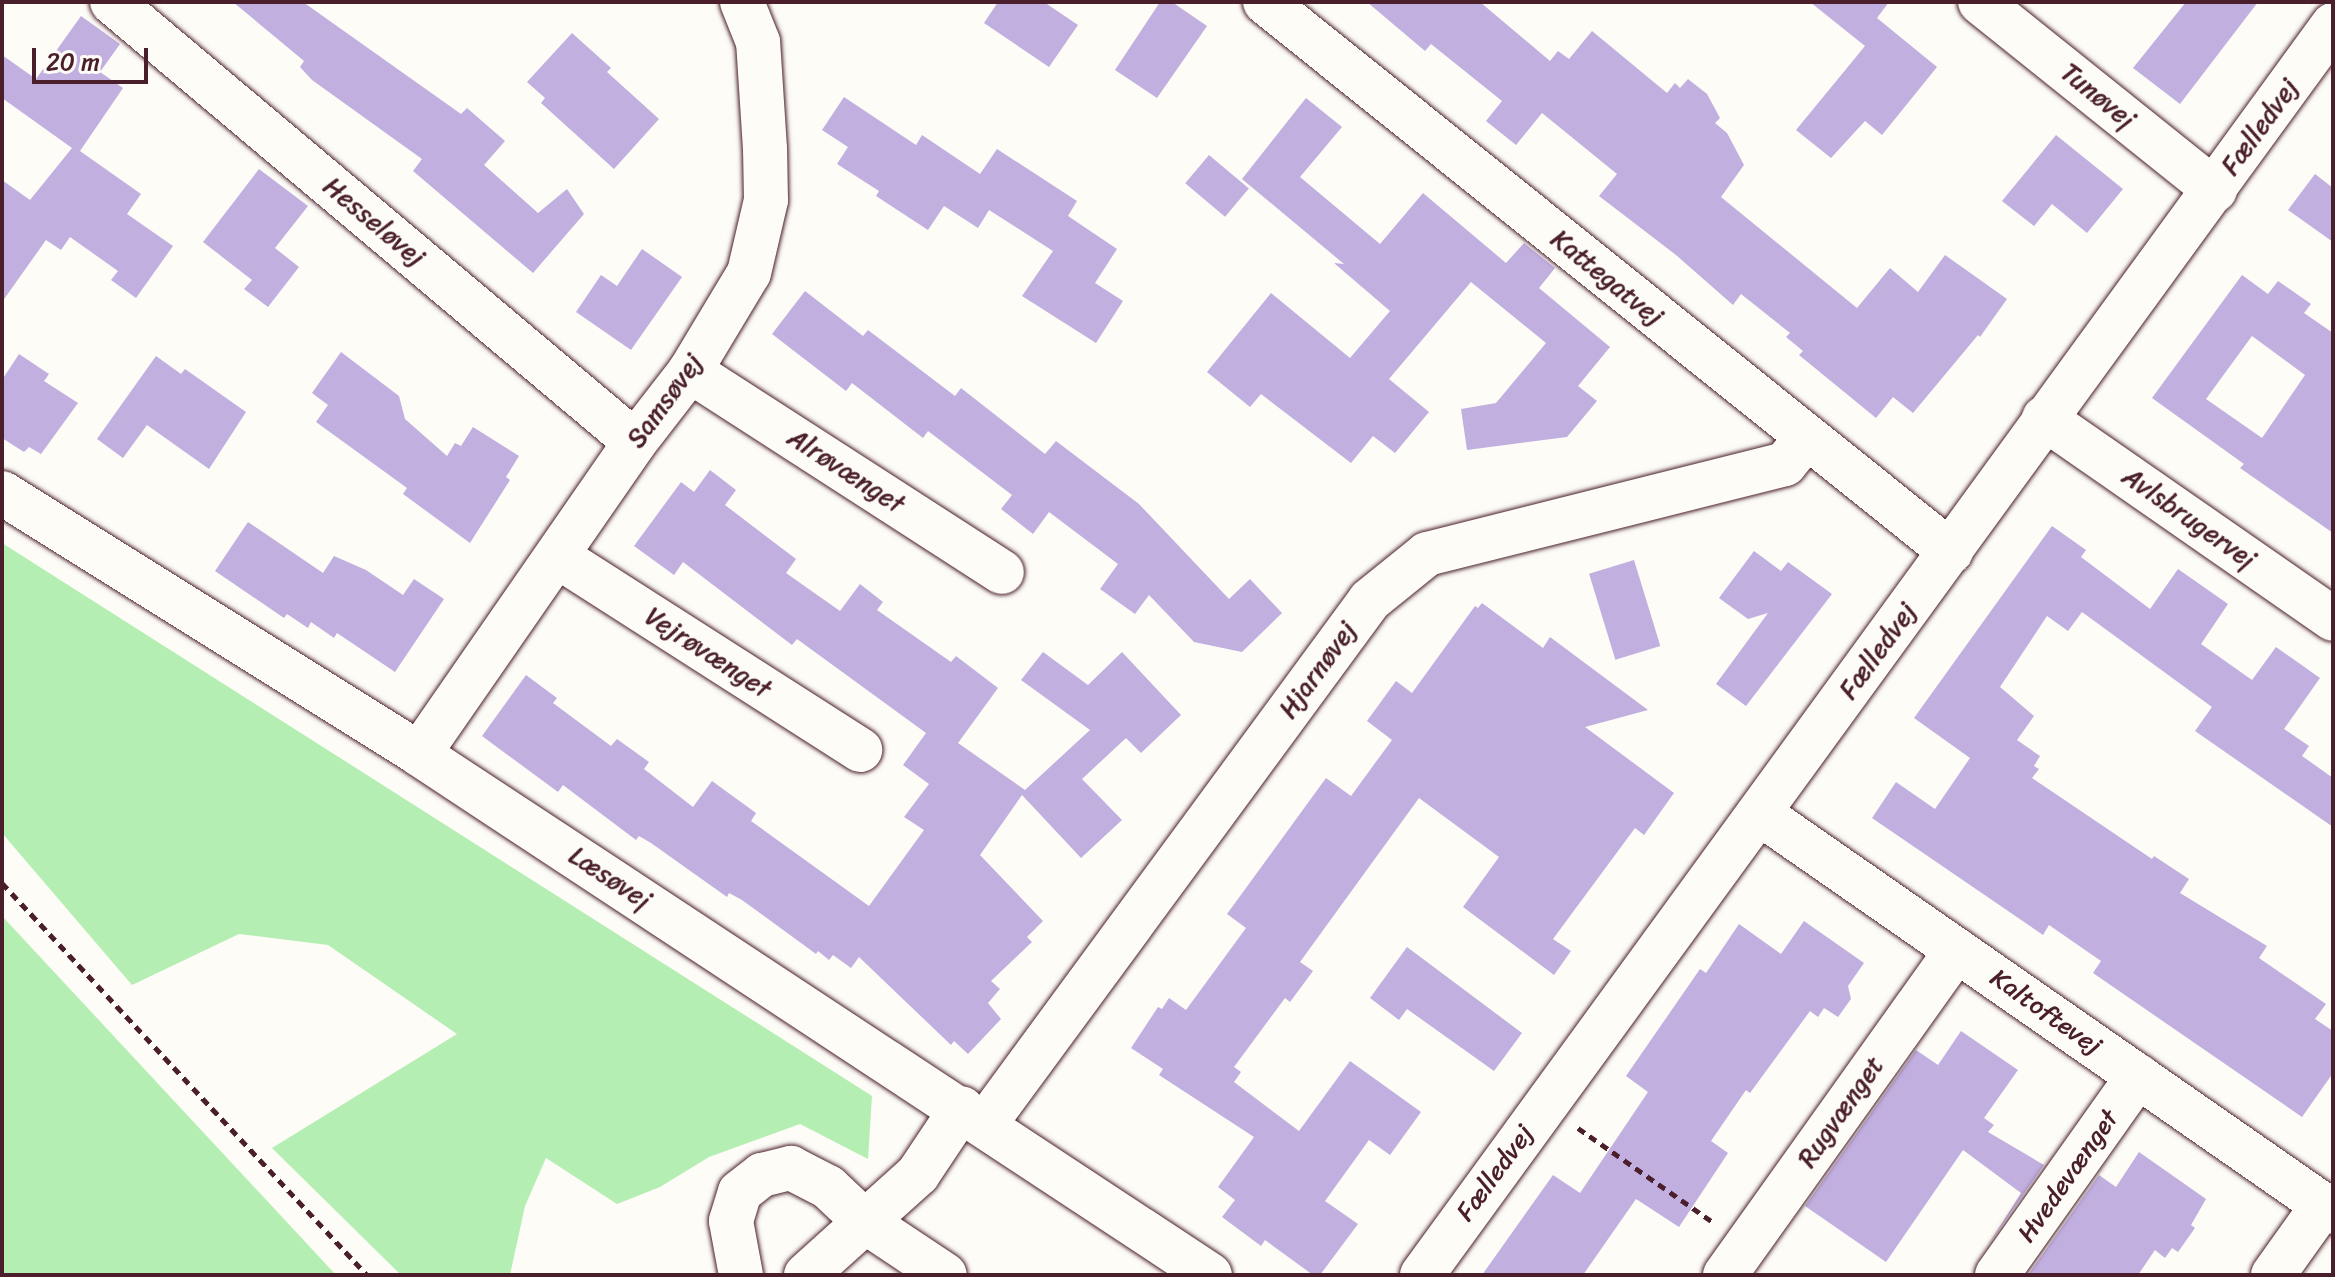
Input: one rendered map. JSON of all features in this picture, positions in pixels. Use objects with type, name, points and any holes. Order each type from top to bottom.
[{"type":"street","name":"Hesseløvej","points":[[112,2],[635,442]]},
{"type":"street","name":"Samsøvej","points":[[419,754],[635,442],[690,371],[749,273],[766,200],[758,42],[742,2]]},
{"type":"street","name":"Kattegatvej","points":[[1265,2],[1951,552]]},
{"type":"street","name":"Tunøvej","points":[[1980,2],[2215,190]]},
{"type":"street","name":"Fælledvej","points":[[1422,1275],[2333,25]]},
{"type":"street","name":"Alrøvænget","points":[[690,371],[1002,572]]},
{"type":"street","name":"Avlsbrugervej","points":[[2044,418],[2333,619]]},
{"type":"street","name":"Hjarnøvej","points":[[806,1275],[918,1174],[973,1116],[1370,600],[1427,554],[1785,464],[1806,438]]},
{"type":"street","name":"Læsøvej","points":[[2,493],[419,754],[973,1116],[1210,1275]]},
{"type":"street","name":"Vejrøvænget","points":[[557,556],[860,750]]},
{"type":"street","name":"Kaltoftevej","points":[[1759,813],[2328,1208]]},
{"type":"street","name":"Rugvænget","points":[[1735,1260],[1957,950]]},
{"type":"street","name":"Hvedevænget","points":[[1997,1275],[2138,1076]]},
{"type":"street","points":[[741,1275],[731,1221],[740,1192],[762,1175],[791,1168],[828,1187],[864,1221],[945,1275]]},
{"type":"street","points":[[2273,1275],[2328,1208]]},
{"type":"path","points":[[2,883],[367,1275]]},
{"type":"path","points":[[1545,1105],[1735,1260]]},
{"type":"green space","points":[[2,543],[872,1096],[868,1159],[800,1124],[709,1157],[660,1187],[617,1204],[546,1158],[525,1206],[510,1275],[401,1275],[272,1148],[457,1034],[328,945],[239,934],[132,985],[2,833]]},
{"type":"green space","points":[[2,916],[336,1275],[2,1275]]},
{"type":"building","points":[[233,2],[303,2],[461,114],[467,108],[505,141],[484,165],[538,213],[567,189],[584,214],[533,273],[413,171],[422,159],[312,80],[300,67],[304,61]]},
{"type":"building","points":[[998,2],[1044,2],[1078,25],[1049,67],[984,23]]},
{"type":"building","points":[[1160,2],[1172,2],[1207,26],[1157,98],[1115,70]]},
{"type":"building","points":[[1367,2],[1480,2],[1550,61],[1558,51],[1569,59],[1592,31],[1667,93],[1675,83],[1680,88],[1688,79],[1707,94],[1720,118],[1715,123],[1727,133],[1744,165],[1721,197],[1857,308],[1890,268],[1918,292],[1945,255],[2007,299],[1980,337],[1978,335],[1913,413],[1893,397],[1876,418],[1799,355],[1803,351],[1786,337],[1790,333],[1741,294],[1733,305],[1676,255],[1599,196],[1617,174],[1542,113],[1516,145],[1486,121],[1502,101],[1431,44],[1425,51]]},
{"type":"building","points":[[1810,2],[1889,2],[1877,18],[1937,67],[1882,135],[1865,121],[1831,158],[1796,130],[1865,46]]},
{"type":"building","points":[[2186,2],[2258,2],[2180,104],[2133,68]]},
{"type":"building","points":[[81,16],[120,44],[100,72],[123,88],[80,151],[141,194],[127,214],[173,246],[136,298],[111,280],[118,271],[70,237],[61,250],[46,240],[2,302],[2,180],[30,200],[72,148],[2,98],[2,55],[36,79]]},
{"type":"building","points":[[572,33],[611,68],[607,72],[659,119],[614,169],[541,103],[545,98],[527,82]]},
{"type":"building","points":[[844,97],[916,145],[922,135],[980,174],[997,149],[1077,201],[1068,216],[1117,249],[1095,283],[1123,301],[1096,343],[1022,296],[1053,251],[989,210],[978,228],[944,206],[928,230],[876,196],[879,191],[837,164],[848,147],[822,130]]},
{"type":"building","points":[[1306,98],[1342,127],[1300,177],[1380,244],[1423,193],[1506,263],[1524,243],[1555,268],[1539,288],[1610,347],[1578,386],[1597,401],[1567,437],[1467,450],[1461,409],[1496,403],[1546,343],[1471,282],[1389,379],[1429,412],[1395,453],[1373,436],[1351,463],[1261,394],[1250,407],[1207,372],[1271,293],[1350,358],[1390,311],[1334,263],[1344,264],[1242,179]]},
{"type":"building","points":[[2056,135],[2123,189],[2087,233],[2052,204],[2034,226],[2002,201]]},
{"type":"building","points":[[1209,155],[1249,188],[1225,217],[1185,183]]},
{"type":"building","points":[[259,169],[308,206],[275,248],[299,267],[268,307],[244,289],[252,280],[203,242]]},
{"type":"building","points":[[2315,174],[2333,188],[2333,242],[2288,210]]},
{"type":"building","points":[[642,249],[682,277],[631,350],[576,312],[601,275],[617,286]]},
{"type":"building","points":[[2242,275],[2268,294],[2278,281],[2311,304],[2304,313],[2333,333],[2333,533],[2240,468],[2244,464],[2152,398]],"holes":[[[2252,336],[2305,375],[2262,438],[2206,399]]]},
{"type":"building","points":[[805,291],[863,336],[868,330],[955,396],[961,388],[1045,454],[1056,441],[1139,504],[1229,599],[1250,579],[1282,613],[1242,652],[1194,642],[1149,595],[1135,614],[1100,589],[1118,564],[1049,512],[1033,534],[1001,509],[1012,495],[928,431],[923,438],[852,383],[846,391],[772,334]]},
{"type":"building","points":[[341,352],[399,396],[405,419],[447,456],[455,443],[461,446],[473,427],[519,456],[506,477],[510,480],[470,543],[403,494],[407,488],[316,422],[328,405],[312,393]]},
{"type":"building","points":[[19,354],[49,374],[44,381],[78,403],[41,454],[29,447],[24,452],[2,438],[2,380]]},
{"type":"building","points":[[156,356],[181,374],[185,369],[246,412],[209,469],[147,425],[123,458],[97,439]]},
{"type":"building","points":[[710,470],[736,490],[725,505],[796,559],[786,573],[840,611],[860,584],[883,602],[877,610],[951,662],[956,656],[998,688],[958,743],[1025,790],[1090,730],[1021,680],[1043,652],[1088,685],[1122,652],[1181,715],[1141,753],[1126,738],[1082,779],[1122,820],[1081,858],[1022,795],[980,855],[1043,921],[1027,937],[1032,942],[991,981],[1000,989],[988,1003],[1001,1019],[968,1054],[954,1041],[951,1045],[859,957],[851,968],[833,955],[829,960],[818,951],[816,954],[742,900],[729,893],[727,897],[639,836],[636,840],[563,785],[558,792],[482,736],[526,675],[557,698],[553,703],[611,746],[617,739],[649,762],[644,769],[693,807],[712,781],[756,813],[751,821],[869,906],[924,830],[904,817],[929,784],[903,765],[926,733],[797,639],[792,645],[683,562],[674,575],[634,546],[681,482],[694,492]]},
{"type":"building","points":[[248,522],[323,573],[334,556],[366,570],[403,595],[414,579],[444,599],[395,672],[337,633],[334,638],[311,622],[308,628],[287,614],[284,618],[215,571]]},
{"type":"building","points":[[2052,526],[2086,550],[2081,557],[2150,609],[2178,569],[2228,604],[2201,644],[2252,680],[2276,647],[2320,678],[2284,729],[2309,746],[2302,756],[2333,778],[2333,827],[2195,731],[2212,707],[2082,612],[2068,631],[2047,616],[2000,687],[2034,716],[2017,740],[2040,756],[2034,766],[2039,769],[2032,778],[2152,859],[2154,856],[2189,879],[2180,893],[2267,946],[2259,958],[2326,1004],[2315,1019],[2333,1031],[2333,1073],[2302,1117],[2093,973],[2101,961],[2049,925],[2043,935],[1872,818],[1896,782],[1935,809],[1970,758],[1914,718]]},
{"type":"building","points":[[1754,551],[1781,571],[1788,562],[1832,594],[1746,706],[1716,684],[1768,613],[1748,619],[1719,598]]},
{"type":"building","points":[[1634,560],[1660,646],[1615,660],[1589,574]]},
{"type":"building","points":[[1482,603],[1543,648],[1550,637],[1648,710],[1585,727],[1674,793],[1644,835],[1635,828],[1553,939],[1571,951],[1554,975],[1463,907],[1499,857],[1419,798],[1300,962],[1313,971],[1290,1002],[1285,998],[1234,1067],[1241,1072],[1234,1082],[1299,1131],[1350,1061],[1421,1112],[1390,1155],[1369,1140],[1325,1201],[1358,1224],[1320,1275],[1313,1275],[1265,1240],[1261,1246],[1222,1217],[1235,1200],[1218,1187],[1254,1137],[1159,1075],[1163,1069],[1131,1048],[1158,1007],[1162,1009],[1169,998],[1186,1010],[1246,928],[1227,914],[1326,778],[1351,796],[1392,740],[1367,721],[1396,681],[1412,693],[1475,606],[1478,608]]},
{"type":"building","points":[[1804,921],[1864,963],[1848,986],[1851,999],[1838,1017],[1824,1008],[1818,1017],[1810,1011],[1750,1093],[1746,1090],[1711,1141],[1728,1153],[1679,1227],[1636,1199],[1583,1275],[1482,1275],[1553,1175],[1580,1193],[1648,1092],[1626,1076],[1700,969],[1706,973],[1739,924],[1781,954]]},
{"type":"building","points":[[1407,947],[1522,1033],[1494,1071],[1407,1009],[1399,1020],[1370,998]]},
{"type":"building","points":[[1961,1031],[2018,1070],[1984,1118],[1994,1125],[1988,1132],[2044,1165],[1988,1245],[2021,1193],[1963,1150],[1886,1262],[1805,1206],[1916,1050],[1938,1065]]},
{"type":"building","points":[[2139,1152],[2206,1199],[2191,1225],[2195,1228],[2178,1252],[2172,1248],[2165,1258],[2155,1250],[2138,1275],[2028,1275],[2099,1175],[2116,1187]]}]
